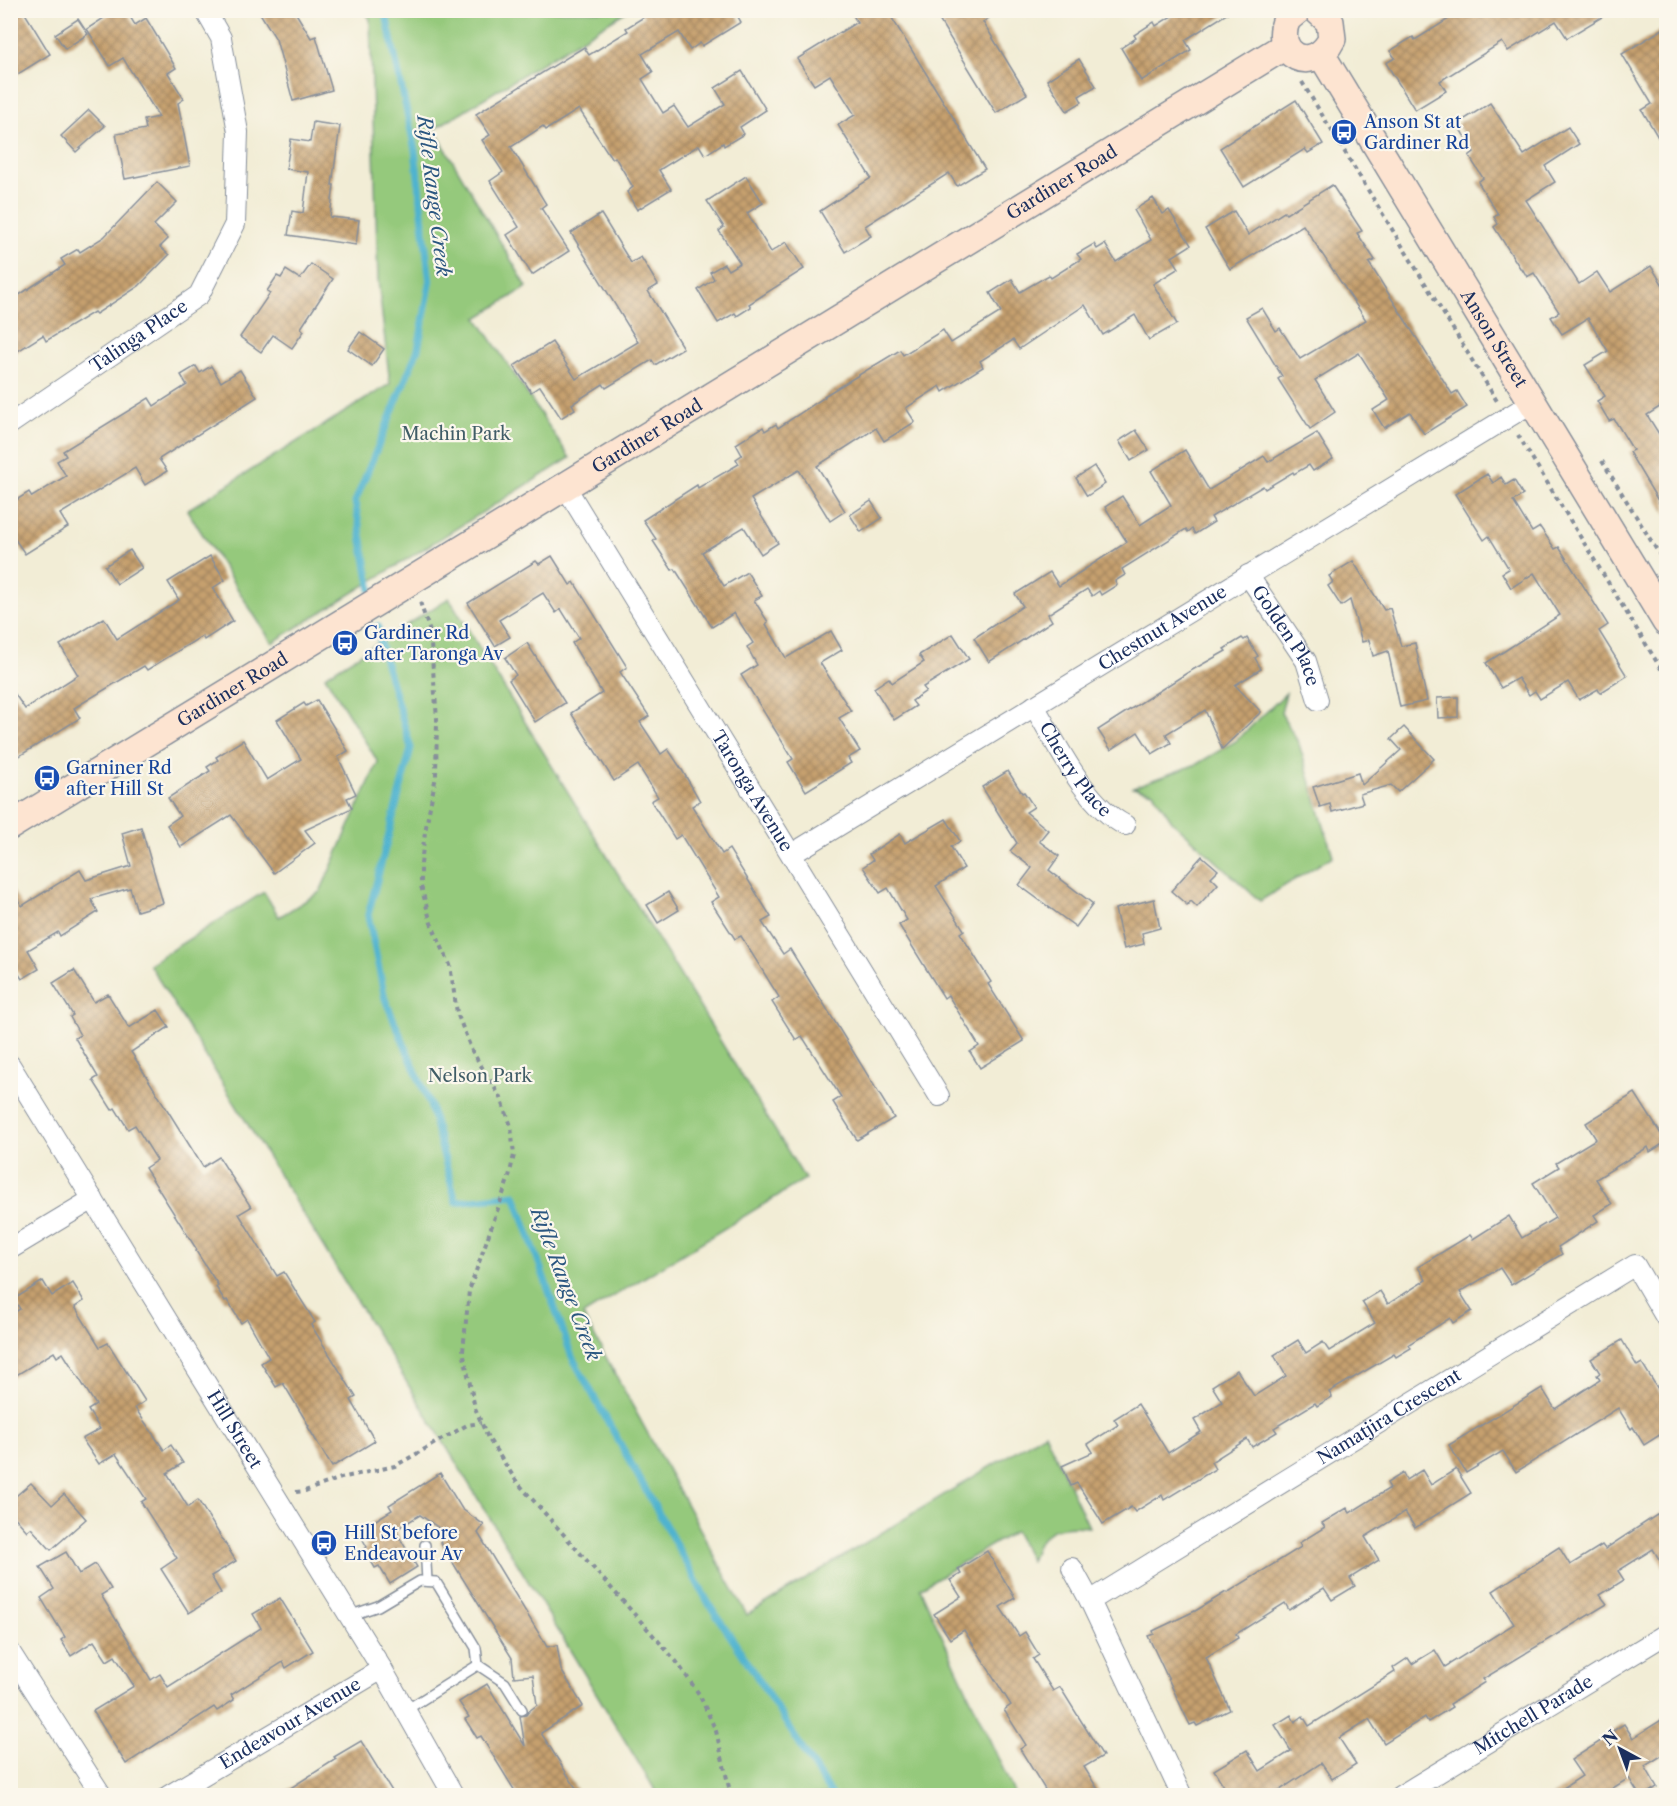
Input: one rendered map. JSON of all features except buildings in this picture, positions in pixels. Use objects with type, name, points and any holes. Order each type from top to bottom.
[{"type":"street","name":"Talinga Place","points":[[10,424],[199,295],[235,224],[238,132],[221,38],[204,10]]},
{"type":"street","points":[[1313,13],[1332,39],[1322,54],[1311,59],[1292,55],[1285,46],[1282,37],[1287,19],[1313,13]]},
{"type":"street","name":"Gardiner Road","points":[[10,826],[1285,46]]},
{"type":"street","name":"Anson Street","points":[[1322,54],[1666,622]]},
{"type":"street","name":"Chestnut Avenue","points":[[792,854],[1533,402]]},
{"type":"street","name":"Taronga Avenue","points":[[565,486],[939,1096]]},
{"type":"street","name":"Golden Place","points":[[1248,575],[1306,661],[1318,700]]},
{"type":"street","name":"Cherry Place","points":[[1034,706],[1086,791],[1112,819],[1125,825]]},
{"type":"street","name":"Hill Street","points":[[10,1065],[382,1669],[454,1796]]},
{"type":"street","points":[[10,1249],[93,1199]]},
{"type":"street","name":"Namatjira Crescent","points":[[1090,1600],[1635,1265],[1666,1318]]},
{"type":"street","points":[[1072,1568],[1090,1600],[1182,1796]]},
{"type":"street","name":"Mitchell Parade","points":[[1400,1796],[1666,1634]]},
{"type":"street","points":[[10,1652],[102,1796]]},
{"type":"street","name":"Endeavour Avenue","points":[[168,1796],[382,1669]]},
{"type":"lane","points":[[425,1545],[427,1581]]},
{"type":"lane","points":[[349,1616],[378,1606],[420,1581],[436,1582],[477,1648],[477,1665]]},
{"type":"lane","points":[[477,1665],[505,1683],[522,1710]]},
{"type":"lane","points":[[406,1710],[477,1665]]},
{"type":"path","points":[[1297,74],[1666,677]]},
{"type":"path","points":[[1602,461],[1666,565]]},
{"type":"path","points":[[412,579],[430,632],[437,719],[436,776],[425,832],[421,886],[431,923],[450,965],[458,1013],[472,1051],[501,1098],[511,1126],[514,1155],[493,1226],[469,1291],[463,1351],[475,1408],[488,1438],[518,1482],[676,1661],[699,1694],[716,1731],[731,1796]]},
{"type":"path","points":[[274,1494],[306,1491],[340,1478],[394,1466],[467,1425],[481,1423]]},
{"type":"green space","name":"Machin Park","points":[[365,11],[627,11],[434,129],[527,287],[477,318],[570,458],[272,643],[187,510],[390,384],[378,280],[370,19]]},
{"type":"green space","name":"Nelson Park","points":[[449,598],[805,1179],[583,1315],[747,1615],[1045,1433],[1089,1527],[1068,1526],[1049,1532],[1038,1544],[1031,1561],[1015,1531],[920,1588],[1015,1795],[658,1795],[149,964],[264,892],[279,917],[320,892],[378,762],[325,676]]},
{"type":"green space","points":[[1286,693],[1281,713],[1299,744],[1333,856],[1260,901],[1172,821],[1153,792],[1133,787],[1197,764],[1236,741]]},
{"type":"waterway","name":"Rifle Range Creek","points":[[371,590],[355,502],[418,349],[430,284],[415,150],[385,10]]},
{"type":"waterway","name":"Rifle Range Creek","points":[[378,626],[381,647],[411,748],[368,915],[385,999],[430,1105],[456,1202],[515,1195],[572,1357],[709,1604],[832,1796]]},
{"type":"place","name":"Anson St at Gardiner Rd","points":[[1344,132]]},
{"type":"place","name":"Gardiner Rd after Taronga Av","points":[[345,643]]},
{"type":"place","name":"Garniner Rd after Hill St","points":[[47,778]]},
{"type":"place","name":"Hill St before Endeavour Av","points":[[324,1543]]}]
